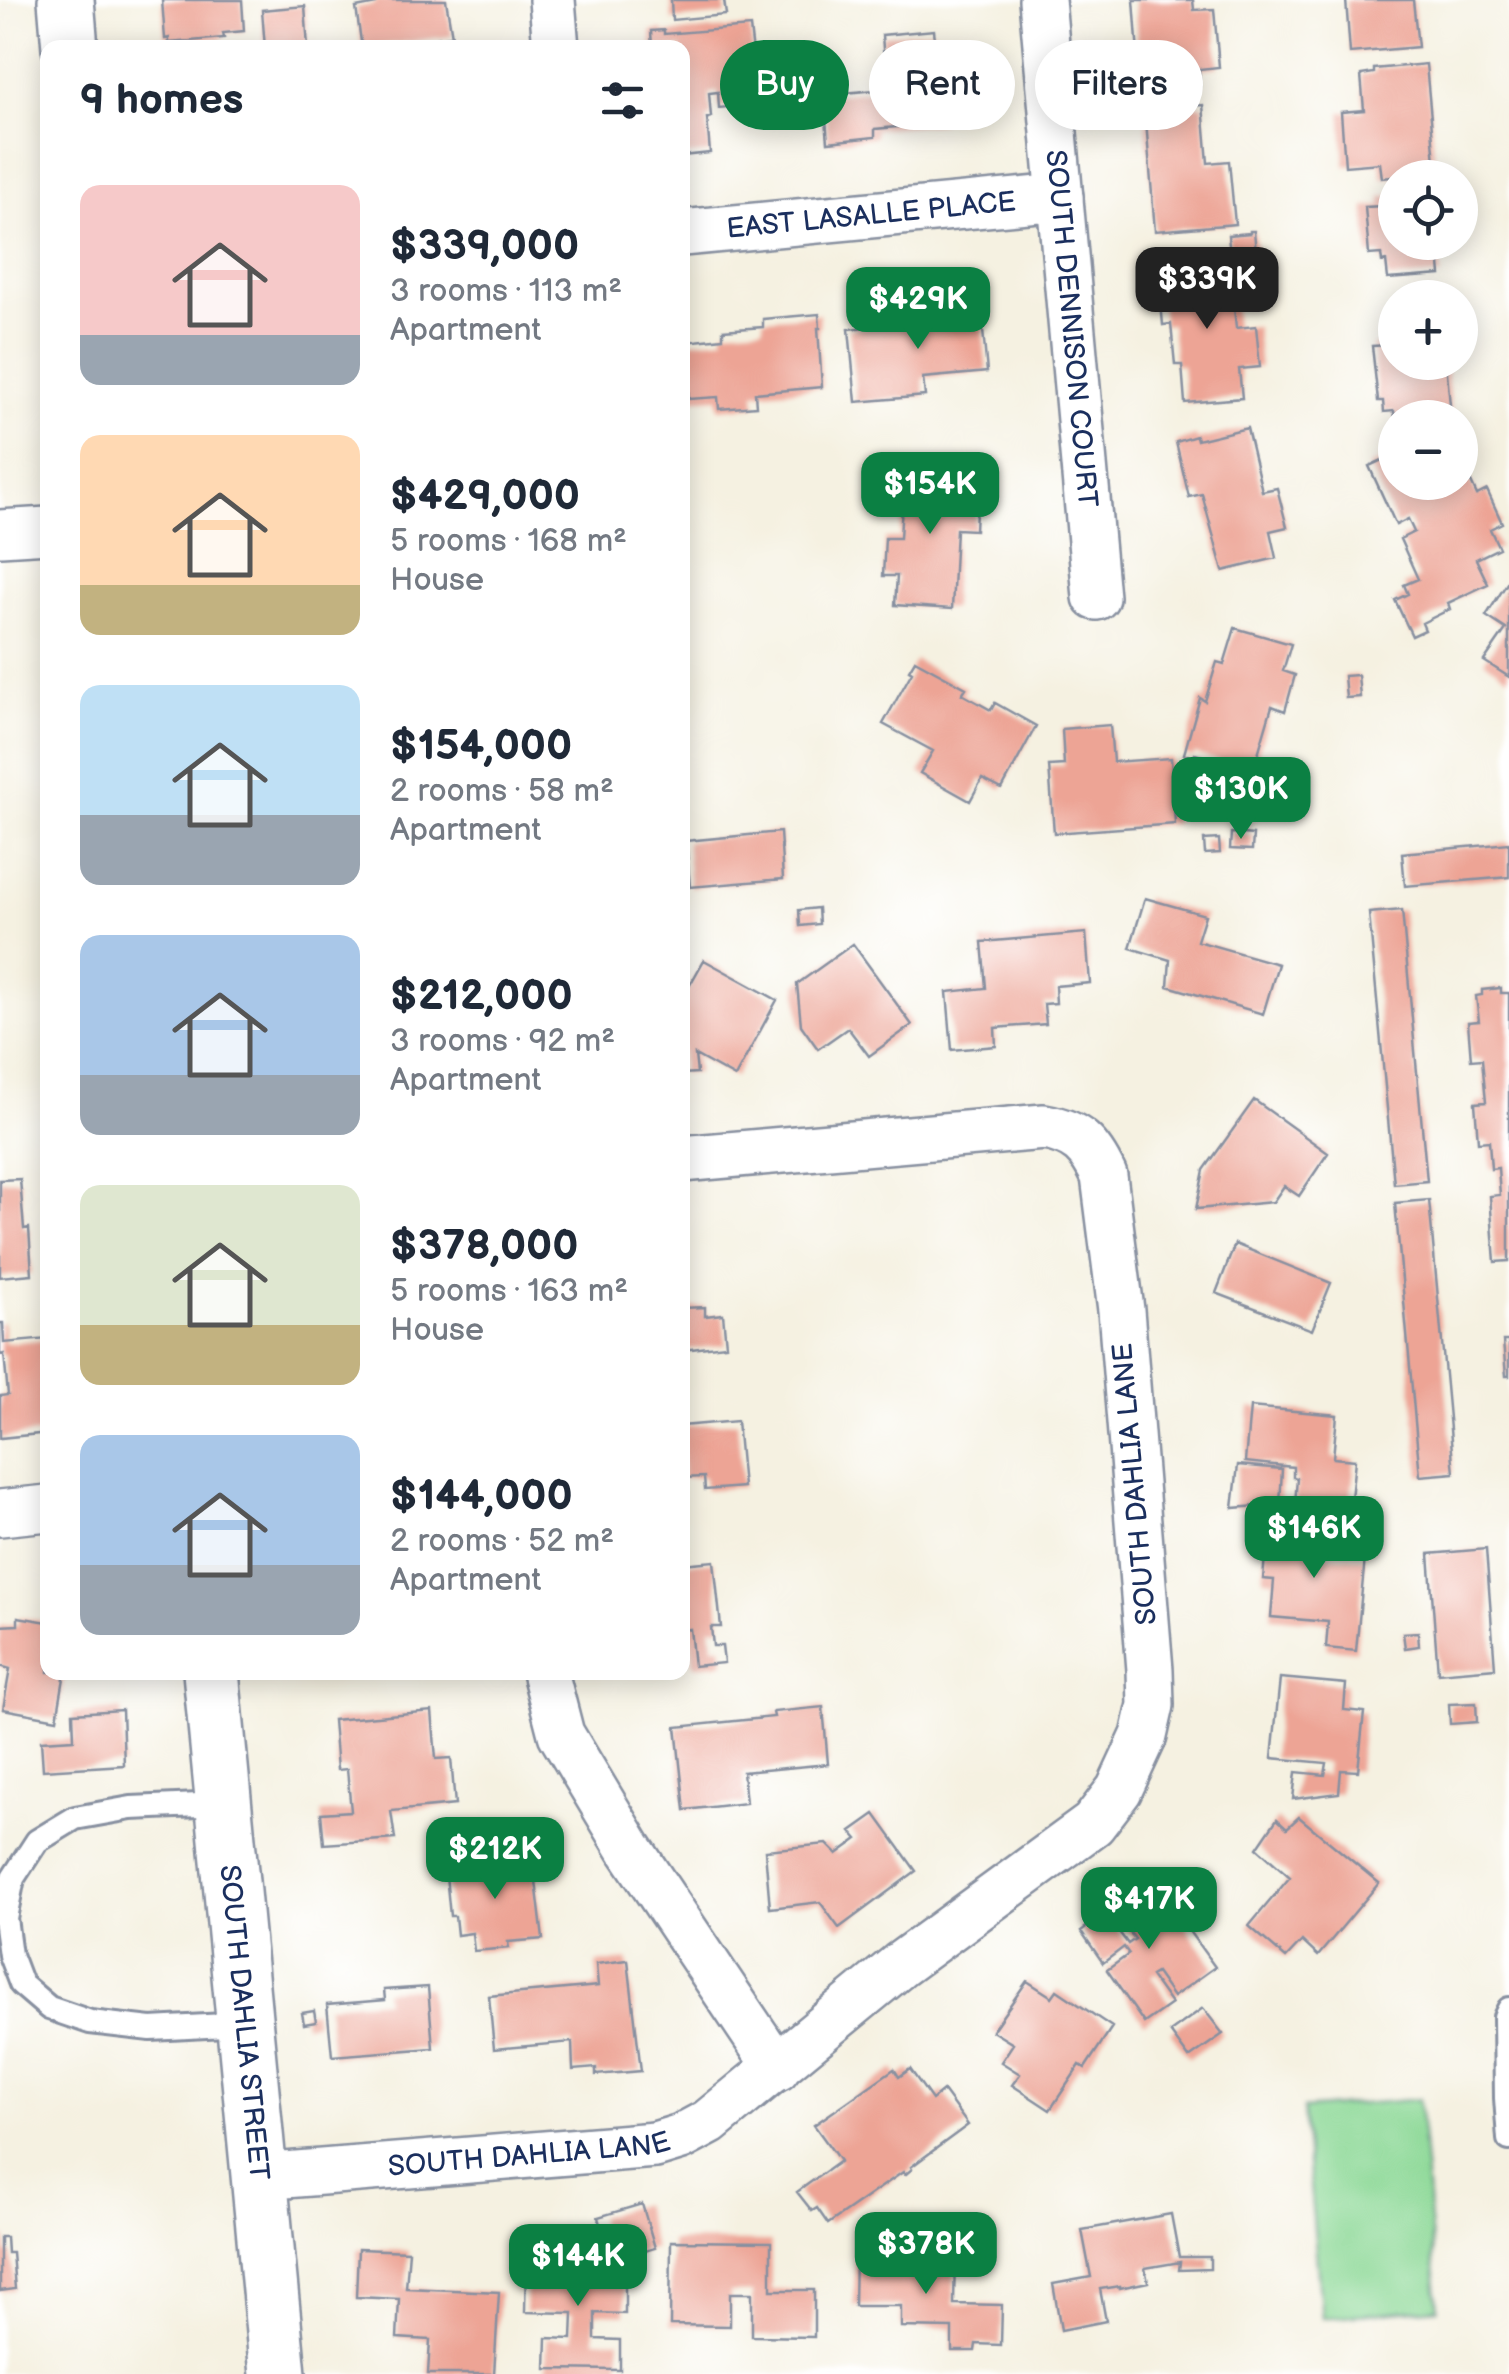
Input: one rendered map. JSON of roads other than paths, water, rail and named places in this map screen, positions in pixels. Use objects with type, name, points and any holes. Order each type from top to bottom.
[{"type":"street","points":[[66,0],[69,40]]},
{"type":"street","points":[[552,0],[555,40]]},
{"type":"street","name":"SOUTH DENNISON COURT","points":[[1042,0],[1096,597]]},
{"type":"street","name":"EAST LASALLE PLACE","points":[[690,232],[1060,197]]},
{"type":"street","points":[[0,533],[40,530]]},
{"type":"street","name":"SOUTH DAHLIA LANE","points":[[260,2177],[655,2145],[681,2137],[709,2122],[900,1965],[1093,1824],[1119,1790],[1135,1759],[1151,1705],[1150,1670],[1121,1310],[1104,1176],[1096,1158],[1077,1137],[1044,1126],[690,1158]]},
{"type":"street","points":[[0,1512],[40,1509]]},
{"type":"street","name":"SOUTH DAHLIA STREET","points":[[211,1680],[278,2374]]},
{"type":"street","points":[[547,1680],[561,1734],[630,1849],[778,2068]]},
{"type":"lane","points":[[222,1804],[131,1808],[75,1818],[36,1842],[14,1878],[6,1918],[10,1955],[20,1984],[49,2008],[90,2022],[151,2029],[244,2024]]},
{"type":"lane","points":[[1509,2009],[1505,2034],[1509,2138]]}]
